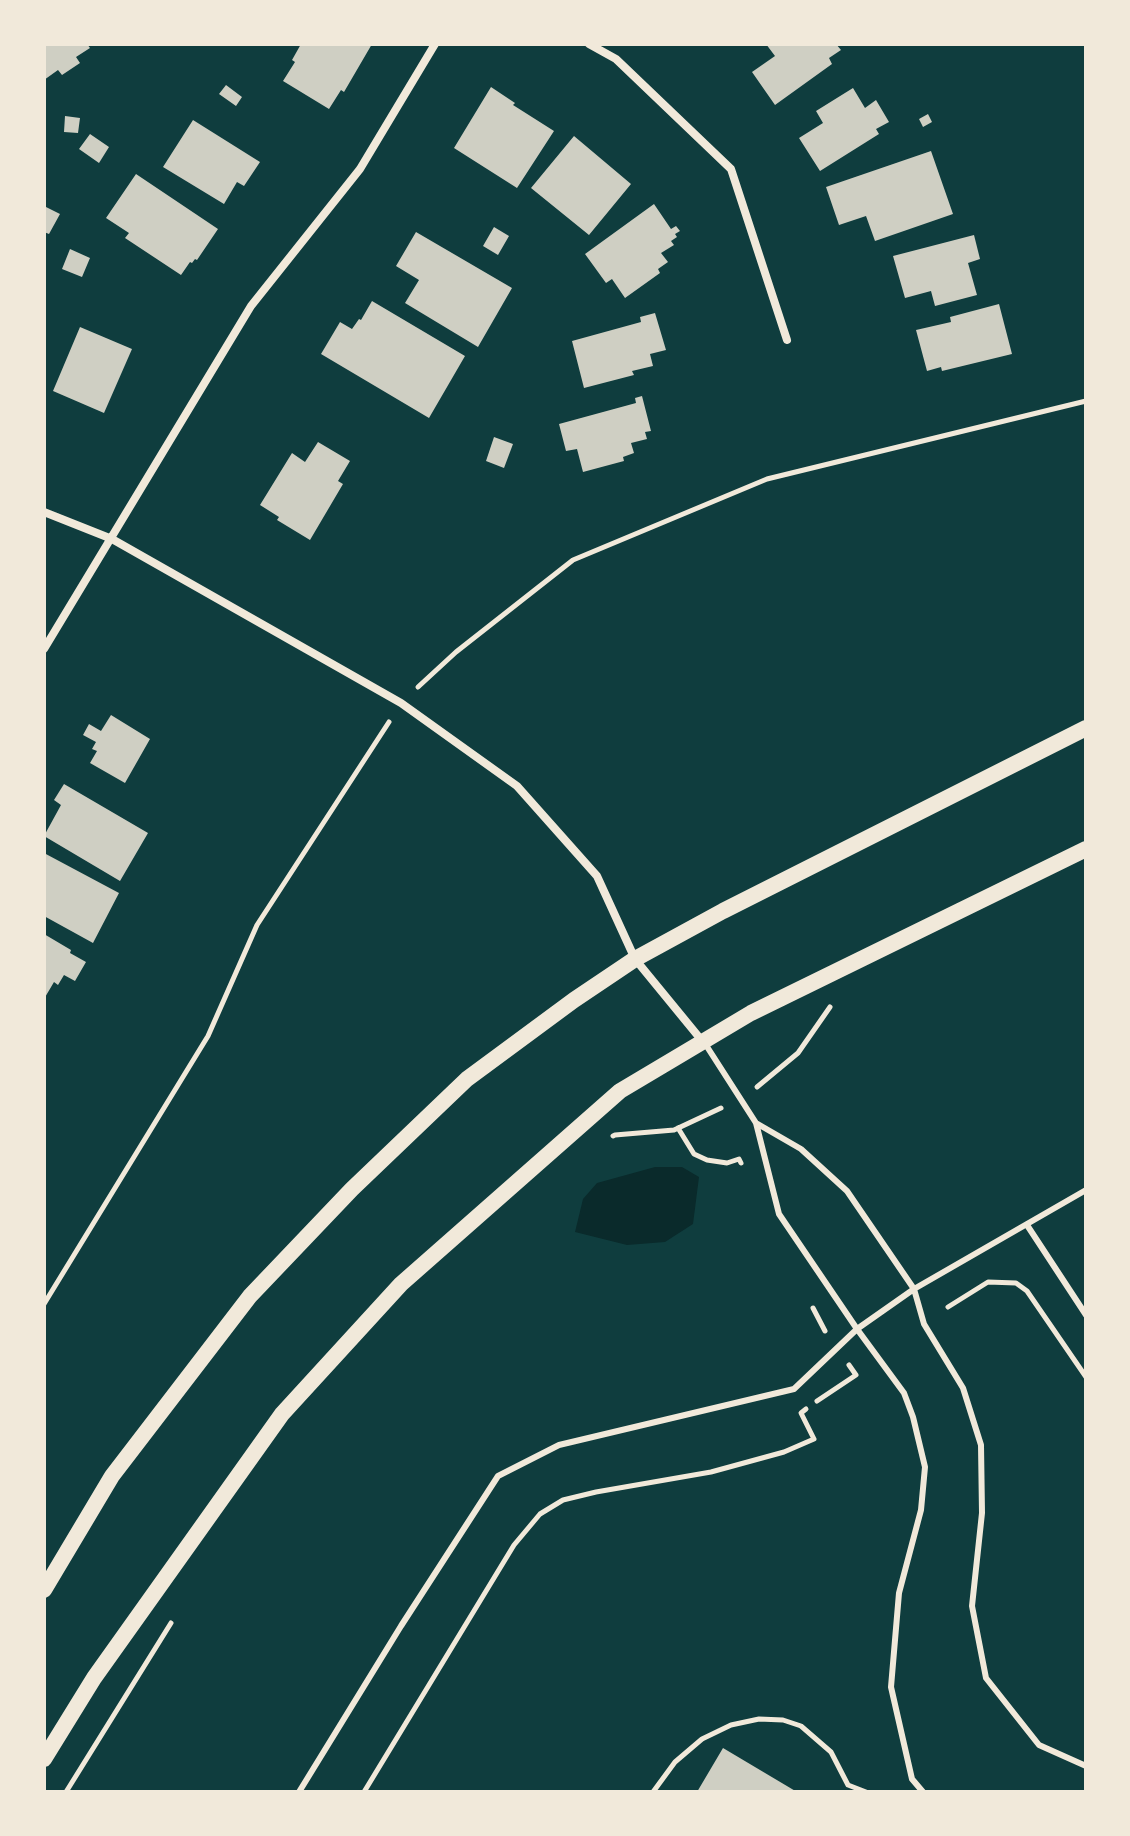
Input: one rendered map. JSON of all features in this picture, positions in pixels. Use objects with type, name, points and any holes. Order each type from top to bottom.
[{"type":"main road","points":[[44,1590],[112,1476],[250,1296],[352,1189],[467,1079],[635,959],[737,904],[1086,728]]},
{"type":"main road","points":[[44,1759],[94,1678],[282,1414],[401,1284],[620,1091],[751,1013],[1086,849]]},
{"type":"street","points":[[44,649],[251,306],[360,169],[435,44]]},
{"type":"street","points":[[589,44],[616,59],[731,169],[787,340]]},
{"type":"street","points":[[44,512],[112,539],[401,703],[517,786],[597,876],[635,959],[704,1042]]},
{"type":"lane","points":[[704,1042],[756,1123],[779,1214],[904,1393],[913,1417],[925,1467],[921,1510],[899,1593],[891,1687],[912,1779],[923,1792]]},
{"type":"lane","points":[[756,1123],[801,1149],[847,1191],[914,1289],[924,1324],[963,1388],[981,1445],[982,1513],[972,1606],[986,1678],[1039,1745],[1086,1766]]},
{"type":"lane","points":[[299,1792],[498,1476],[559,1445],[794,1389],[857,1329],[914,1289],[1086,1190]]},
{"type":"lane","points":[[1027,1225],[1086,1315]]},
{"type":"path","points":[[602,1144],[615,1135],[674,1130],[741,1099],[798,1053],[836,999]]},
{"type":"path","points":[[948,1307],[988,1282],[1016,1283],[1027,1291],[1086,1377]]},
{"type":"path","points":[[364,1792],[514,1545],[540,1514],[563,1500],[711,1472],[784,1452],[814,1439],[801,1413],[856,1375]]},
{"type":"path","points":[[66,1792],[172,1622]]},
{"type":"path","points":[[653,1792],[675,1762],[702,1739],[731,1725],[759,1719],[783,1720],[801,1726],[831,1752],[848,1785],[866,1792]]},
{"type":"water","points":[[655,1167],[682,1167],[699,1177],[693,1224],[665,1242],[627,1245],[575,1232],[583,1199],[597,1183]]},
{"type":"building","points":[[44,44],[87,44],[90,48],[76,57],[80,63],[62,75],[58,70],[44,80]]},
{"type":"building","points":[[301,44],[372,44],[344,92],[341,90],[329,109],[283,81],[295,62],[292,60]]},
{"type":"building","points":[[766,44],[836,44],[841,50],[829,58],[832,64],[775,105],[752,72],[775,56]]},
{"type":"building","points":[[226,85],[242,97],[236,106],[219,94]]},
{"type":"building","points":[[491,87],[554,131],[517,188],[454,148]]},
{"type":"building","points":[[853,88],[865,108],[876,100],[889,122],[876,129],[879,134],[820,171],[799,138],[823,123],[816,111]]},
{"type":"building","points":[[928,114],[932,122],[923,127],[919,119]]},
{"type":"building","points":[[65,116],[80,118],[78,133],[64,132]]},
{"type":"building","points":[[193,120],[260,162],[244,186],[237,182],[224,204],[163,167]]},
{"type":"building","points":[[90,134],[109,147],[99,163],[79,149]]},
{"type":"building","points":[[574,136],[631,184],[589,235],[531,188]]},
{"type":"building","points":[[931,151],[953,214],[875,241],[866,216],[839,225],[826,187]]},
{"type":"building","points":[[136,174],[218,229],[197,260],[190,262],[181,275],[125,238],[129,233],[106,218]]},
{"type":"building","points":[[654,204],[671,229],[676,226],[680,231],[671,241],[674,245],[661,253],[668,262],[658,269],[660,273],[625,298],[612,279],[606,283],[585,254]]},
{"type":"building","points":[[44,206],[60,214],[49,234],[44,232]]},
{"type":"building","points":[[494,227],[509,236],[498,255],[483,246]]},
{"type":"building","points":[[416,232],[512,288],[478,347],[405,303],[419,280],[396,266]]},
{"type":"building","points":[[974,235],[980,259],[968,263],[977,295],[935,306],[931,291],[905,298],[893,256]]},
{"type":"building","points":[[70,249],[90,258],[82,277],[62,269]]},
{"type":"building","points":[[372,301],[465,356],[429,418],[321,354],[340,322],[352,329]]},
{"type":"building","points":[[999,304],[1012,354],[942,371],[941,367],[927,371],[916,330],[951,322],[950,317]]},
{"type":"building","points":[[655,313],[666,350],[650,354],[653,366],[632,371],[634,375],[584,388],[572,341],[641,322],[640,317]]},
{"type":"building","points":[[80,327],[132,349],[104,413],[53,391]]},
{"type":"building","points":[[642,396],[651,431],[645,432],[647,439],[631,443],[634,453],[623,457],[624,461],[583,472],[577,449],[566,451],[559,424],[636,403],[635,398]]},
{"type":"building","points":[[494,437],[513,444],[504,468],[486,461]]},
{"type":"building","points":[[318,442],[350,461],[338,481],[343,484],[310,540],[277,520],[279,517],[260,505],[292,453],[305,462]]},
{"type":"building","points":[[111,715],[150,739],[125,783],[90,763],[97,751],[92,749],[96,742],[83,735],[89,724],[101,731]]},
{"type":"building","points":[[64,784],[148,833],[120,881],[44,836],[61,805],[54,800]]},
{"type":"building","points":[[44,853],[119,893],[93,943],[44,916]]},
{"type":"building","points":[[44,934],[86,962],[75,981],[64,975],[58,985],[54,982],[44,999]]},
{"type":"building","points":[[723,1748],[797,1792],[697,1792]]}]
